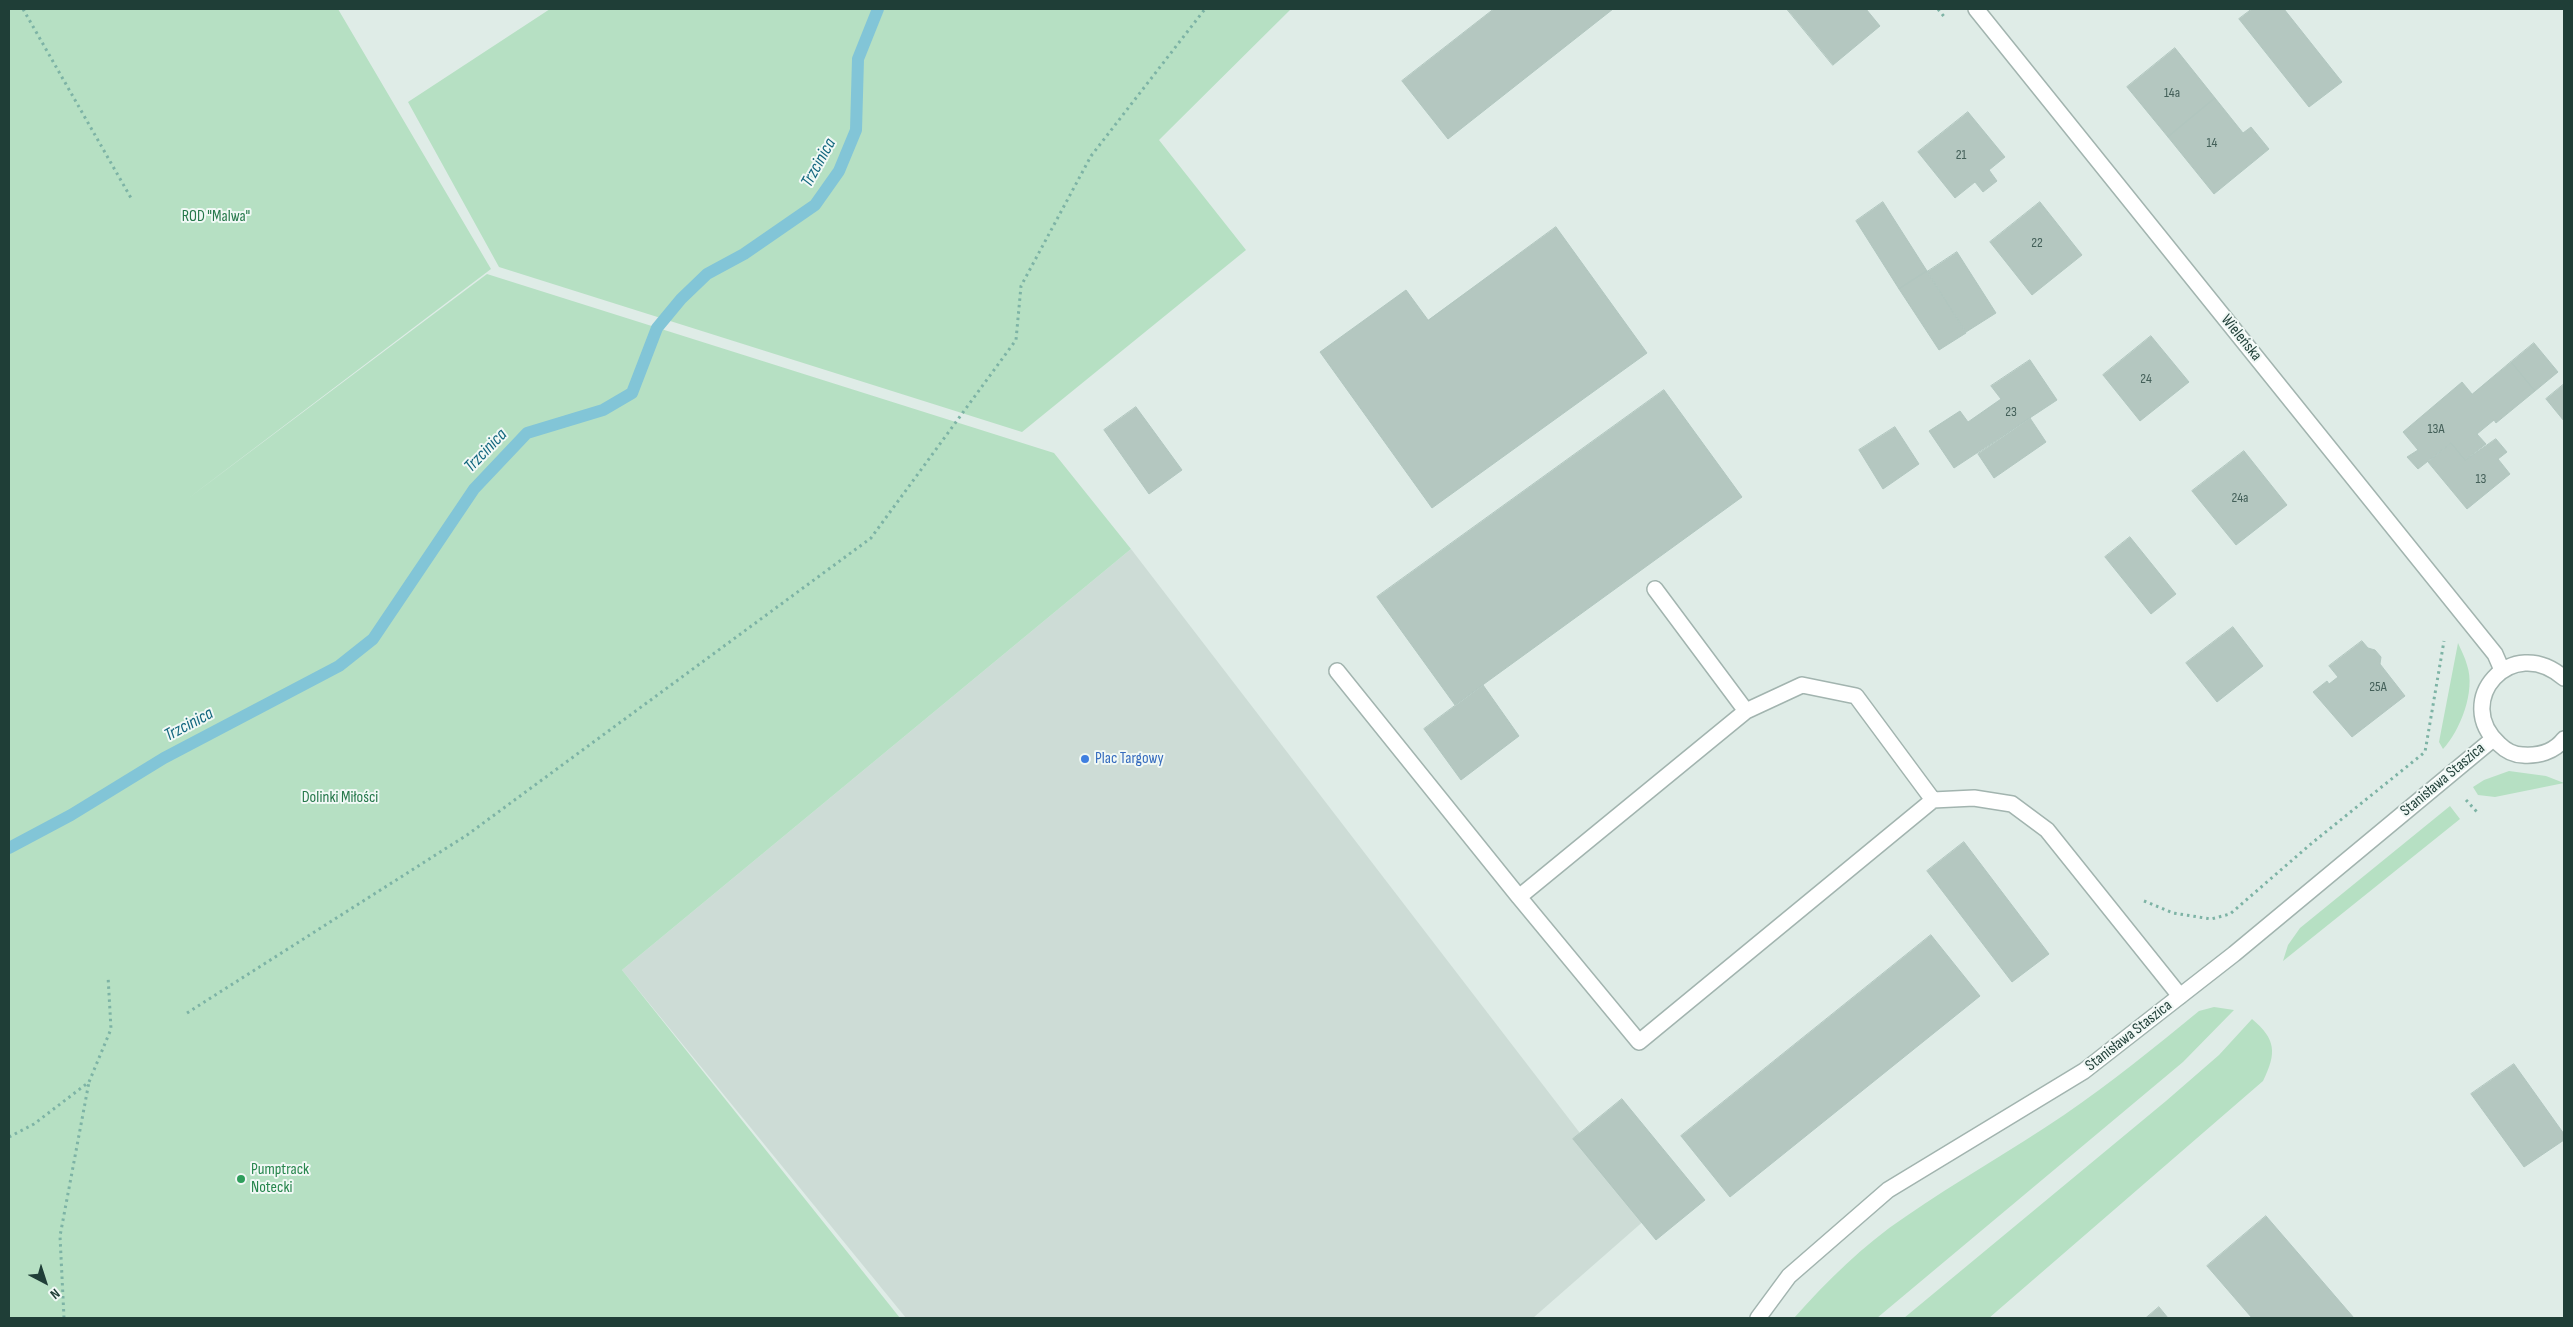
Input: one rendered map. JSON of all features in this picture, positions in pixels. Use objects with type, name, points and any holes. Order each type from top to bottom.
[{"type":"street","name":"Wieleńska","points":[[1976,9],[2495,654],[2502,670]]},
{"type":"street","points":[[1655,589],[1746,711]]},
{"type":"street","points":[[2564,678],[2542,664],[2528,662],[2515,664],[2502,670],[2491,681],[2484,695],[2482,710],[2485,725],[2492,738],[2504,749],[2519,755],[2535,756],[2550,751],[2564,742]]},
{"type":"street","points":[[1337,670],[1638,1042],[1933,800],[1974,798],[2012,804],[2047,830],[2180,996]]},
{"type":"street","points":[[1519,897],[1746,711],[1802,685],[1856,696],[1933,800]]},
{"type":"street","name":"Stanisława Staszica","points":[[1758,1318],[1788,1276],[1888,1190],[2084,1071],[2180,996],[2492,738]]},
{"type":"path","points":[[23,9],[131,198]]},
{"type":"path","points":[[187,1013],[467,835],[871,538],[1016,340],[1021,286],[1091,156],[1206,9]]},
{"type":"path","points":[[1938,9],[1950,24]]},
{"type":"path","points":[[2137,898],[2173,913],[2211,920],[2230,914],[2312,843],[2425,752],[2444,647],[2444,640],[2438,633]]},
{"type":"path","points":[[64,1318],[60,1236],[89,1082],[111,1029],[108,976]]},
{"type":"path","points":[[9,1137],[34,1124],[89,1082]]},
{"type":"shaded area","name":"Plac Targowy","points":[[1131,549],[1646,1219],[1533,1318],[906,1318],[622,970]]},
{"type":"green space","name":"Dolinki Miłości","points":[[9,9],[338,9],[491,269],[186,500],[487,274],[1054,453],[1131,549],[622,970],[900,1318],[9,1318]]},
{"type":"green space","points":[[550,9],[1291,9],[1159,140],[1246,250],[1022,432],[499,267],[408,102]]},
{"type":"green space","points":[[2458,643],[2469,675],[2468,698],[2455,732],[2443,749],[2439,742]]},
{"type":"green space","points":[[2509,771],[2546,776],[2564,783],[2495,797],[2478,795],[2473,787],[2484,780]]},
{"type":"green space","points":[[2450,806],[2460,819],[2283,961],[2288,945],[2300,928]]},
{"type":"green space","points":[[2214,1007],[2234,1010],[2183,1062],[1877,1318],[1794,1318],[1846,1264],[1875,1239],[1925,1204],[2081,1103],[2199,1011]]},
{"type":"green space","points":[[2252,1019],[2266,1033],[2272,1047],[2271,1062],[2263,1081],[1989,1318],[1904,1318],[2166,1101],[2219,1055]]},
{"type":"building","points":[[1494,9],[1613,9],[1448,139],[1402,81]]},
{"type":"building","points":[[1787,9],[1866,9],[1880,26],[1833,65]]},
{"type":"building","points":[[2252,9],[2284,9],[2342,82],[2309,107],[2239,19]]},
{"type":"building","points":[[2175,48],[2215,98],[2168,137],[2127,87]]},
{"type":"building","points":[[2215,98],[2243,133],[2251,127],[2269,149],[2214,194],[2168,137]]},
{"type":"building","points":[[1968,112],[2005,157],[1989,170],[1997,181],[1983,192],[1975,182],[1955,198],[1918,152]]},
{"type":"building","points":[[1883,202],[1927,271],[1899,289],[1856,221]]},
{"type":"building","points":[[2040,202],[2082,255],[2032,295],[1990,242]]},
{"type":"building","points":[[1556,227],[1647,353],[1432,508],[1320,352],[1406,290],[1428,320]]},
{"type":"building","points":[[1957,252],[1996,313],[1966,332],[1927,272]]},
{"type":"building","points":[[1927,271],[1966,333],[1939,350],[1899,289]]},
{"type":"building","points":[[2151,336],[2189,382],[2140,421],[2103,375]]},
{"type":"building","points":[[2534,343],[2558,372],[2535,391],[2511,362]]},
{"type":"building","points":[[2030,360],[2057,400],[1954,468],[1929,431],[1960,411],[1968,422],[2001,399],[1991,386]]},
{"type":"building","points":[[2511,362],[2535,391],[2496,423],[2494,420],[2477,434],[2486,444],[2465,460],[2451,443],[2418,469],[2407,457],[2418,450],[2403,432],[2462,382],[2472,394]]},
{"type":"building","points":[[2564,384],[2564,421],[2546,399]]},
{"type":"building","points":[[1664,390],[1742,497],[1455,705],[1377,597]]},
{"type":"building","points":[[1136,407],[1182,470],[1149,494],[1104,430]]},
{"type":"building","points":[[2030,418],[2046,442],[1994,478],[1978,454]]},
{"type":"building","points":[[1895,427],[1919,464],[1883,489],[1859,450]]},
{"type":"building","points":[[2496,439],[2507,452],[2498,459],[2510,474],[2467,509],[2428,462],[2451,443],[2465,460]]},
{"type":"building","points":[[2244,451],[2287,505],[2236,545],[2192,491]]},
{"type":"building","points":[[2130,537],[2176,594],[2151,614],[2105,557]]},
{"type":"building","points":[[2233,627],[2263,666],[2217,702],[2186,663]]},
{"type":"building","points":[[2362,641],[2381,657],[2380,664],[2405,696],[2352,737],[2313,692],[2327,681],[2329,684],[2338,677],[2329,666]]},
{"type":"building","points":[[1483,685],[1519,736],[1461,780],[1424,729]]},
{"type":"building","points":[[1964,842],[2049,954],[2012,982],[1927,871]]},
{"type":"building","points":[[1931,935],[1980,996],[1730,1197],[1681,1136]]},
{"type":"building","points":[[2514,1064],[2564,1134],[2564,1140],[2524,1167],[2471,1094]]},
{"type":"building","points":[[1622,1099],[1705,1200],[1656,1240],[1573,1139]]},
{"type":"building","points":[[2266,1216],[2354,1318],[2252,1318],[2207,1266]]},
{"type":"building","points":[[2159,1307],[2168,1318],[2146,1318]]},
{"type":"waterway","name":"Trzcinica","points":[[9,848],[71,815],[164,758],[339,666],[373,639],[474,489],[527,433],[603,410],[632,393],[657,328],[681,299],[707,274],[744,254],[815,205],[839,171],[856,130],[858,59],[878,9]]},
{"type":"place","name":"Plac Targowy","points":[[1085,759]]},
{"type":"place","name":"Pumptrack Notecki","points":[[241,1179]]},
{"type":"park label","name":"ROD \"Malwa\"","points":[[216,217]]}]
